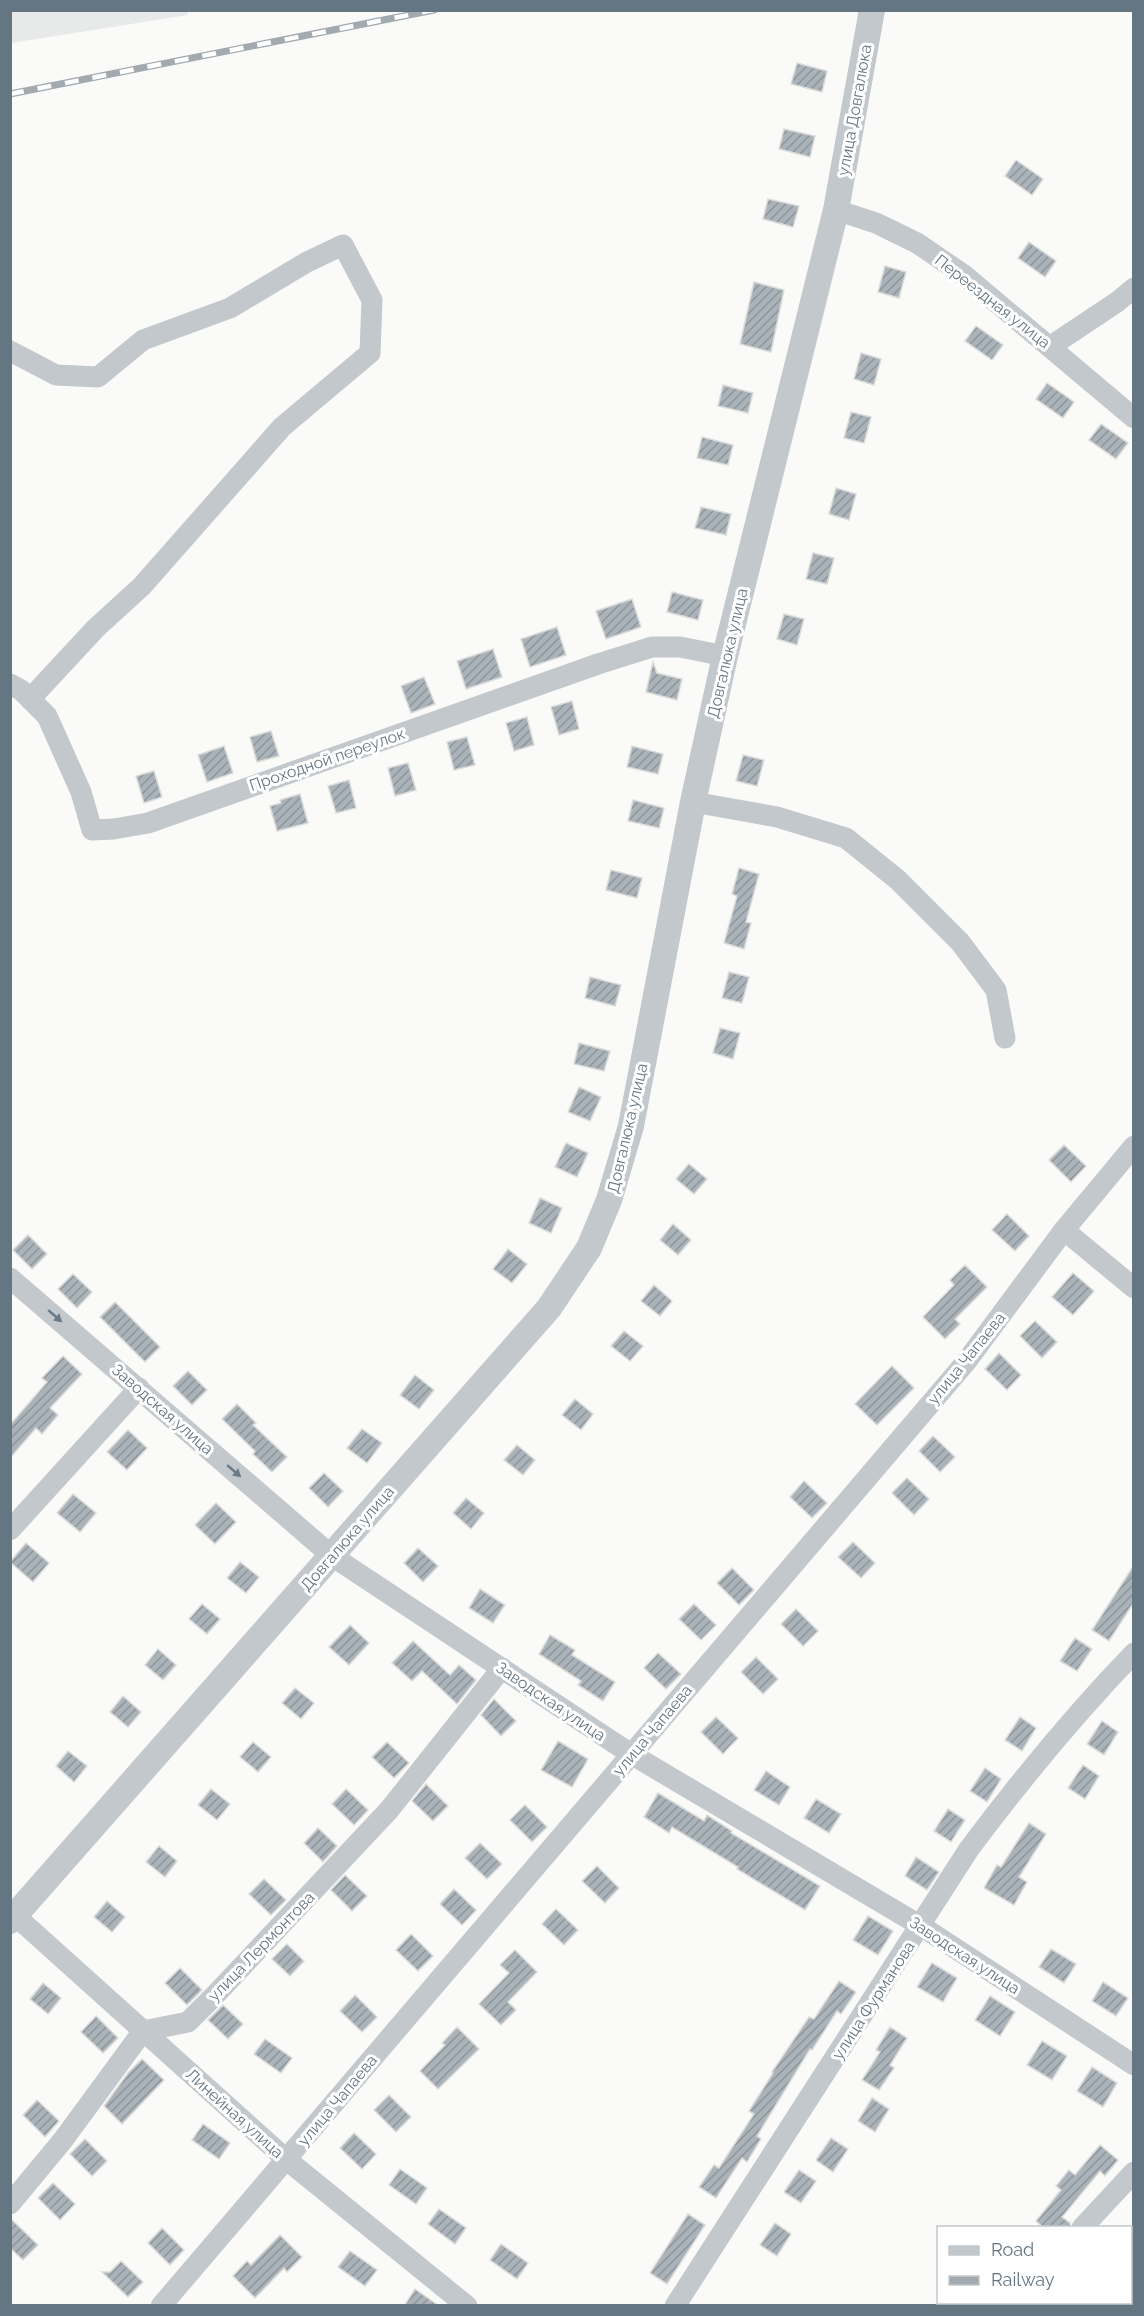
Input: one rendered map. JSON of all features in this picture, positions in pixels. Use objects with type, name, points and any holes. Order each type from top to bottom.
[{"type":"street","name":"улица Довгалюка","points":[[836,210],[872,10]]},
{"type":"street","name":"Переездная улица","points":[[836,210],[876,223],[917,243],[964,275],[1134,418]]},
{"type":"street","name":"Довгалюка улица","points":[[12,1916],[549,1308],[589,1248],[609,1200],[631,1126],[693,802],[725,656],[836,210]]},
{"type":"street","points":[[10,351],[56,375],[98,377],[142,340],[230,308],[307,262],[343,244],[372,300],[370,353],[282,427],[142,586],[96,628],[30,699]]},
{"type":"street","points":[[1051,346],[1134,288]]},
{"type":"street","name":"Проходной переулок","points":[[10,684],[21,690],[47,716],[81,792],[92,830],[148,823],[597,664],[652,647],[680,647],[725,656]]},
{"type":"street","points":[[693,802],[777,817],[846,838],[898,880],[960,942],[996,990],[1005,1038]]},
{"type":"street","name":"улица Чапаева","points":[[161,2306],[966,1362],[1064,1230],[1134,1146]]},
{"type":"street","points":[[1064,1230],[1134,1288]]},
{"type":"street","name":"Заводская улица","points":[[10,1278],[332,1556],[632,1754],[921,1926],[1134,2065]]},
{"type":"street","points":[[10,1530],[139,1388]]},
{"type":"street","name":"улица Фурманова","points":[[675,2306],[969,1849],[1017,1785],[1101,1686],[1134,1653]]},
{"type":"street","name":"улица Лермонтова","points":[[143,2031],[188,2022],[218,1992],[390,1810],[502,1668]]},
{"type":"street","name":"Линейная улица","points":[[12,1916],[287,2160],[467,2306]]},
{"type":"street","points":[[10,2204],[63,2140],[143,2031]]},
{"type":"street","points":[[1084,2226],[1134,2172]]},
{"type":"shaded area","points":[[187,10],[188,15],[11,43],[11,11]]},
{"type":"building","points":[[797,63],[827,71],[822,92],[791,84]]},
{"type":"building","points":[[784,129],[815,136],[810,157],[779,149]]},
{"type":"building","points":[[1016,160],[1043,179],[1032,195],[1005,176]]},
{"type":"building","points":[[768,199],[799,206],[793,227],[763,219]]},
{"type":"building","points":[[1029,242],[1056,261],[1045,277],[1018,258]]},
{"type":"building","points":[[885,266],[906,272],[899,298],[878,292]]},
{"type":"building","points":[[754,282],[784,290],[771,352],[740,344]]},
{"type":"building","points":[[976,326],[1003,345],[992,360],[965,341]]},
{"type":"building","points":[[861,353],[881,359],[874,385],[854,379]]},
{"type":"building","points":[[1047,383],[1074,402],[1063,418],[1036,399]]},
{"type":"building","points":[[723,385],[753,393],[748,413],[718,406]]},
{"type":"building","points":[[851,412],[871,417],[864,443],[844,438]]},
{"type":"building","points":[[1101,424],[1128,443],[1116,459],[1089,440]]},
{"type":"building","points":[[702,437],[733,445],[728,465],[697,458]]},
{"type":"building","points":[[836,488],[856,494],[849,520],[829,514]]},
{"type":"building","points":[[701,507],[731,514],[726,535],[695,528]]},
{"type":"building","points":[[813,553],[834,558],[827,584],[806,579]]},
{"type":"building","points":[[672,592],[703,600],[698,620],[667,612]]},
{"type":"building","points":[[632,599],[641,627],[606,639],[596,611]]},
{"type":"building","points":[[784,614],[804,619],[797,645],[777,639]]},
{"type":"building","points":[[557,627],[566,655],[530,667],[521,639]]},
{"type":"building","points":[[493,649],[502,677],[466,689],[457,661]]},
{"type":"building","points":[[653,662],[657,673],[682,679],[677,700],[646,692]]},
{"type":"building","points":[[424,677],[435,704],[411,713],[401,686]]},
{"type":"building","points":[[572,701],[579,729],[559,735],[551,707]]},
{"type":"building","points":[[527,717],[534,745],[514,751],[506,723]]},
{"type":"building","points":[[271,731],[279,756],[257,762],[250,737]]},
{"type":"building","points":[[467,737],[475,765],[454,770],[447,742]]},
{"type":"building","points":[[224,746],[233,773],[207,782],[198,755]]},
{"type":"building","points":[[632,746],[663,754],[658,774],[627,767]]},
{"type":"building","points":[[743,755],[764,760],[757,786],[736,781]]},
{"type":"building","points":[[408,763],[416,790],[395,796],[388,768]]},
{"type":"building","points":[[154,771],[162,797],[144,803],[136,776]]},
{"type":"building","points":[[349,780],[356,808],[336,813],[328,786]]},
{"type":"building","points":[[300,794],[308,823],[277,831],[270,806],[281,803],[280,800]]},
{"type":"building","points":[[633,800],[664,808],[659,828],[628,821]]},
{"type":"building","points":[[739,868],[759,874],[746,922],[751,923],[744,949],[724,943],[737,896],[732,894]]},
{"type":"building","points":[[611,870],[642,878],[637,898],[606,890]]},
{"type":"building","points":[[729,972],[749,977],[742,1003],[722,998]]},
{"type":"building","points":[[590,977],[621,985],[615,1006],[585,998]]},
{"type":"building","points":[[720,1028],[740,1033],[733,1059],[713,1053]]},
{"type":"building","points":[[579,1043],[610,1051],[604,1071],[574,1064]]},
{"type":"building","points":[[579,1087],[601,1097],[590,1121],[568,1112]]},
{"type":"building","points":[[566,1143],[588,1153],[577,1177],[555,1167]]},
{"type":"building","points":[[1064,1145],[1086,1166],[1071,1182],[1049,1160]]},
{"type":"building","points":[[689,1164],[707,1179],[694,1194],[676,1179]]},
{"type":"building","points":[[540,1198],[562,1208],[551,1233],[529,1223]]},
{"type":"building","points":[[1007,1214],[1029,1236],[1015,1251],[992,1230]]},
{"type":"building","points":[[673,1224],[691,1240],[678,1255],[660,1240]]},
{"type":"building","points":[[28,1235],[47,1254],[32,1269],[13,1250]]},
{"type":"building","points":[[508,1249],[527,1264],[512,1283],[493,1269]]},
{"type":"building","points":[[965,1265],[987,1287],[955,1319],[960,1324],[945,1339],[923,1317],[954,1285],[950,1280]]},
{"type":"building","points":[[1073,1273],[1094,1291],[1073,1315],[1052,1297]]},
{"type":"building","points":[[73,1274],[92,1292],[77,1308],[58,1289]]},
{"type":"building","points":[[654,1285],[672,1301],[660,1316],[641,1301]]},
{"type":"building","points":[[115,1302],[160,1347],[145,1362],[100,1317]]},
{"type":"building","points":[[1035,1321],[1057,1342],[1042,1358],[1020,1336]]},
{"type":"building","points":[[624,1331],[643,1346],[630,1361],[611,1346]]},
{"type":"building","points":[[999,1353],[1021,1375],[1007,1390],[985,1369]]},
{"type":"building","points":[[63,1356],[82,1374],[50,1408],[58,1415],[42,1434],[36,1428],[10,1458],[10,1425],[47,1382],[42,1378]]},
{"type":"building","points":[[892,1366],[914,1388],[877,1425],[855,1404]]},
{"type":"building","points":[[188,1371],[207,1390],[192,1405],[173,1386]]},
{"type":"building","points":[[415,1375],[434,1390],[419,1409],[400,1395]]},
{"type":"building","points":[[575,1399],[593,1414],[581,1430],[562,1415]]},
{"type":"building","points":[[237,1404],[256,1423],[253,1425],[287,1457],[272,1472],[253,1454],[255,1451],[222,1419]]},
{"type":"building","points":[[362,1429],[382,1443],[367,1463],[347,1448]]},
{"type":"building","points":[[128,1430],[147,1448],[127,1470],[107,1452]]},
{"type":"building","points":[[933,1436],[955,1457],[940,1472],[919,1451]]},
{"type":"building","points":[[517,1445],[535,1460],[523,1475],[504,1460]]},
{"type":"building","points":[[324,1473],[343,1491],[328,1507],[309,1488]]},
{"type":"building","points":[[907,1478],[929,1499],[914,1515],[892,1493]]},
{"type":"building","points":[[804,1481],[827,1503],[812,1518],[790,1497]]},
{"type":"building","points":[[73,1494],[96,1513],[80,1532],[57,1513]]},
{"type":"building","points":[[466,1498],[484,1513],[471,1529],[453,1513]]},
{"type":"building","points":[[216,1503],[236,1522],[215,1544],[195,1525]]},
{"type":"building","points":[[853,1542],[875,1563],[861,1578],[838,1557]]},
{"type":"building","points":[[26,1543],[49,1563],[33,1582],[10,1562]]},
{"type":"building","points":[[418,1548],[438,1566],[423,1582],[404,1563]]},
{"type":"building","points":[[240,1562],[259,1577],[246,1593],[227,1578]]},
{"type":"building","points":[[1134,1565],[1134,1602],[1109,1641],[1092,1630]]},
{"type":"building","points":[[732,1568],[754,1590],[739,1605],[717,1583]]},
{"type":"building","points":[[480,1589],[505,1605],[493,1623],[469,1608]]},
{"type":"building","points":[[202,1604],[220,1619],[207,1634],[189,1619]]},
{"type":"building","points":[[694,1604],[716,1625],[701,1640],[679,1619]]},
{"type":"building","points":[[796,1609],[818,1631],[803,1646],[781,1624]]},
{"type":"building","points":[[350,1625],[369,1643],[349,1665],[329,1647]]},
{"type":"building","points":[[550,1635],[575,1650],[572,1655],[615,1682],[603,1701],[578,1685],[581,1681],[539,1654]]},
{"type":"building","points":[[1075,1638],[1092,1649],[1077,1671],[1060,1661]]},
{"type":"building","points":[[413,1641],[450,1675],[459,1665],[476,1680],[457,1704],[422,1671],[412,1681],[392,1663]]},
{"type":"building","points":[[158,1649],[176,1665],[163,1680],[145,1665]]},
{"type":"building","points":[[658,1653],[681,1674],[666,1689],[644,1668]]},
{"type":"building","points":[[756,1657],[778,1679],[763,1694],[741,1672]]},
{"type":"building","points":[[295,1688],[314,1703],[301,1719],[282,1703]]},
{"type":"building","points":[[123,1696],[141,1712],[128,1727],[110,1712]]},
{"type":"building","points":[[494,1699],[516,1721],[501,1736],[481,1715]]},
{"type":"building","points":[[716,1717],[738,1738],[723,1754],[701,1732]]},
{"type":"building","points":[[1020,1717],[1036,1728],[1022,1751],[1005,1740]]},
{"type":"building","points":[[1102,1721],[1118,1732],[1104,1755],[1087,1744]]},
{"type":"building","points":[[558,1741],[588,1759],[572,1787],[541,1770]]},
{"type":"building","points":[[253,1742],[271,1757],[258,1772],[240,1757]]},
{"type":"building","points":[[387,1742],[409,1763],[394,1778],[372,1757]]},
{"type":"building","points":[[68,1751],[87,1766],[74,1782],[56,1766]]},
{"type":"building","points":[[1083,1765],[1099,1776],[1085,1799],[1068,1788]]},
{"type":"building","points":[[985,1768],[1001,1779],[987,1802],[970,1791]]},
{"type":"building","points":[[766,1771],[790,1787],[779,1805],[754,1790]]},
{"type":"building","points":[[426,1784],[448,1806],[433,1821],[412,1801]]},
{"type":"building","points":[[211,1789],[230,1804],[217,1820],[198,1805]]},
{"type":"building","points":[[346,1789],[368,1810],[354,1825],[332,1804]]},
{"type":"building","points":[[658,1793],[704,1821],[707,1815],[732,1831],[731,1833],[820,1886],[805,1910],[672,1827],[669,1833],[644,1817]]},
{"type":"building","points":[[816,1799],[841,1814],[829,1833],[804,1818]]},
{"type":"building","points":[[525,1805],[547,1827],[532,1842],[510,1820]]},
{"type":"building","points":[[948,1809],[965,1820],[951,1842],[934,1831]]},
{"type":"building","points":[[1029,1823],[1046,1834],[1019,1877],[1027,1882],[1014,1905],[984,1888],[997,1865],[1001,1867]]},
{"type":"building","points":[[318,1828],[337,1846],[323,1862],[304,1843]]},
{"type":"building","points":[[480,1843],[502,1864],[487,1879],[465,1858]]},
{"type":"building","points":[[159,1846],[177,1861],[165,1877],[146,1862]]},
{"type":"building","points":[[916,1857],[939,1872],[927,1890],[905,1876]]},
{"type":"building","points":[[597,1866],[619,1888],[605,1903],[582,1881]]},
{"type":"building","points":[[345,1875],[367,1896],[352,1911],[331,1890]]},
{"type":"building","points":[[264,1879],[286,1900],[271,1915],[249,1894]]},
{"type":"building","points":[[454,1889],[476,1910],[462,1925],[440,1904]]},
{"type":"building","points":[[107,1901],[125,1917],[112,1932],[94,1917]]},
{"type":"building","points":[[556,1909],[578,1930],[564,1945],[542,1924]]},
{"type":"building","points":[[868,1916],[893,1931],[878,1955],[853,1940]]},
{"type":"building","points":[[411,1934],[433,1956],[418,1971],[396,1950]]},
{"type":"building","points":[[287,1944],[304,1961],[290,1976],[272,1959]]},
{"type":"building","points":[[1051,1949],[1076,1964],[1064,1983],[1039,1967]]},
{"type":"building","points":[[515,1950],[537,1972],[508,2002],[516,2010],[501,2025],[479,2004],[509,1973],[500,1965]]},
{"type":"building","points":[[932,1963],[957,1978],[943,2002],[917,1987]]},
{"type":"building","points":[[180,1968],[202,1990],[187,2005],[165,1983]]},
{"type":"building","points":[[839,1981],[856,1992],[841,2014],[837,2011],[812,2050],[810,2049],[757,2136],[761,2139],[747,2162],[742,2158],[716,2198],[699,2187],[714,2165],[719,2168],[754,2114],[749,2111],[772,2072],[809,2017],[814,2019]]},
{"type":"building","points":[[1103,1982],[1128,1998],[1116,2016],[1092,2001]]},
{"type":"building","points":[[43,1983],[61,1998],[48,2014],[30,1999]]},
{"type":"building","points":[[355,1995],[377,2017],[362,2032],[340,2011]]},
{"type":"building","points":[[990,1996],[1015,2012],[1000,2036],[975,2020]]},
{"type":"building","points":[[223,2005],[243,2024],[228,2039],[208,2020]]},
{"type":"building","points":[[96,2016],[118,2038],[103,2053],[81,2032]]},
{"type":"building","points":[[457,2027],[479,2049],[438,2089],[420,2071],[445,2045],[442,2043]]},
{"type":"building","points":[[890,2027],[907,2038],[890,2065],[894,2068],[879,2090],[862,2080],[880,2052],[876,2050]]},
{"type":"building","points":[[265,2039],[292,2058],[281,2073],[254,2054]]},
{"type":"building","points":[[1042,2041],[1067,2056],[1052,2080],[1027,2065]]},
{"type":"building","points":[[142,2059],[164,2080],[122,2124],[104,2106],[128,2073]]},
{"type":"building","points":[[1092,2067],[1117,2083],[1103,2107],[1077,2091]]},
{"type":"building","points":[[389,2095],[411,2117],[396,2132],[374,2110]]},
{"type":"building","points":[[872,2098],[889,2109],[875,2132],[858,2121]]},
{"type":"building","points":[[37,2100],[59,2121],[45,2137],[23,2115]]},
{"type":"building","points":[[203,2124],[230,2143],[219,2159],[192,2140]]},
{"type":"building","points":[[354,2133],[376,2154],[362,2169],[340,2148]]},
{"type":"building","points":[[831,2138],[848,2149],[833,2172],[816,2160]]},
{"type":"building","points":[[85,2139],[107,2161],[92,2176],[70,2154]]},
{"type":"building","points":[[1100,2145],[1118,2160],[1105,2176],[1100,2171],[1062,2217],[1070,2223],[1070,2226],[1042,2226],[1036,2221],[1061,2190],[1056,2186],[1069,2170],[1075,2175]]},
{"type":"building","points":[[400,2169],[427,2188],[416,2204],[389,2185]]},
{"type":"building","points":[[799,2170],[816,2181],[801,2203],[784,2192]]},
{"type":"building","points":[[53,2183],[75,2204],[60,2220],[38,2198]]},
{"type":"building","points":[[439,2209],[466,2228],[455,2244],[428,2224]]},
{"type":"building","points":[[688,2214],[705,2225],[667,2284],[650,2273]]},
{"type":"building","points":[[10,2218],[38,2245],[23,2260],[10,2248]]},
{"type":"building","points":[[775,2223],[791,2234],[777,2256],[760,2245]]},
{"type":"building","points":[[162,2228],[184,2250],[170,2265],[148,2243]]},
{"type":"building","points":[[280,2235],[302,2257],[287,2272],[284,2268],[255,2298],[233,2276],[247,2261],[251,2265]]},
{"type":"building","points":[[501,2244],[528,2263],[517,2279],[490,2260]]},
{"type":"building","points":[[350,2251],[377,2270],[365,2286],[338,2267]]},
{"type":"building","points":[[121,2261],[143,2282],[128,2297],[102,2272],[110,2272]]},
{"type":"building","points":[[415,2289],[439,2306],[404,2306]]},
{"type":"railway","points":[[10,94],[434,10]]}]
